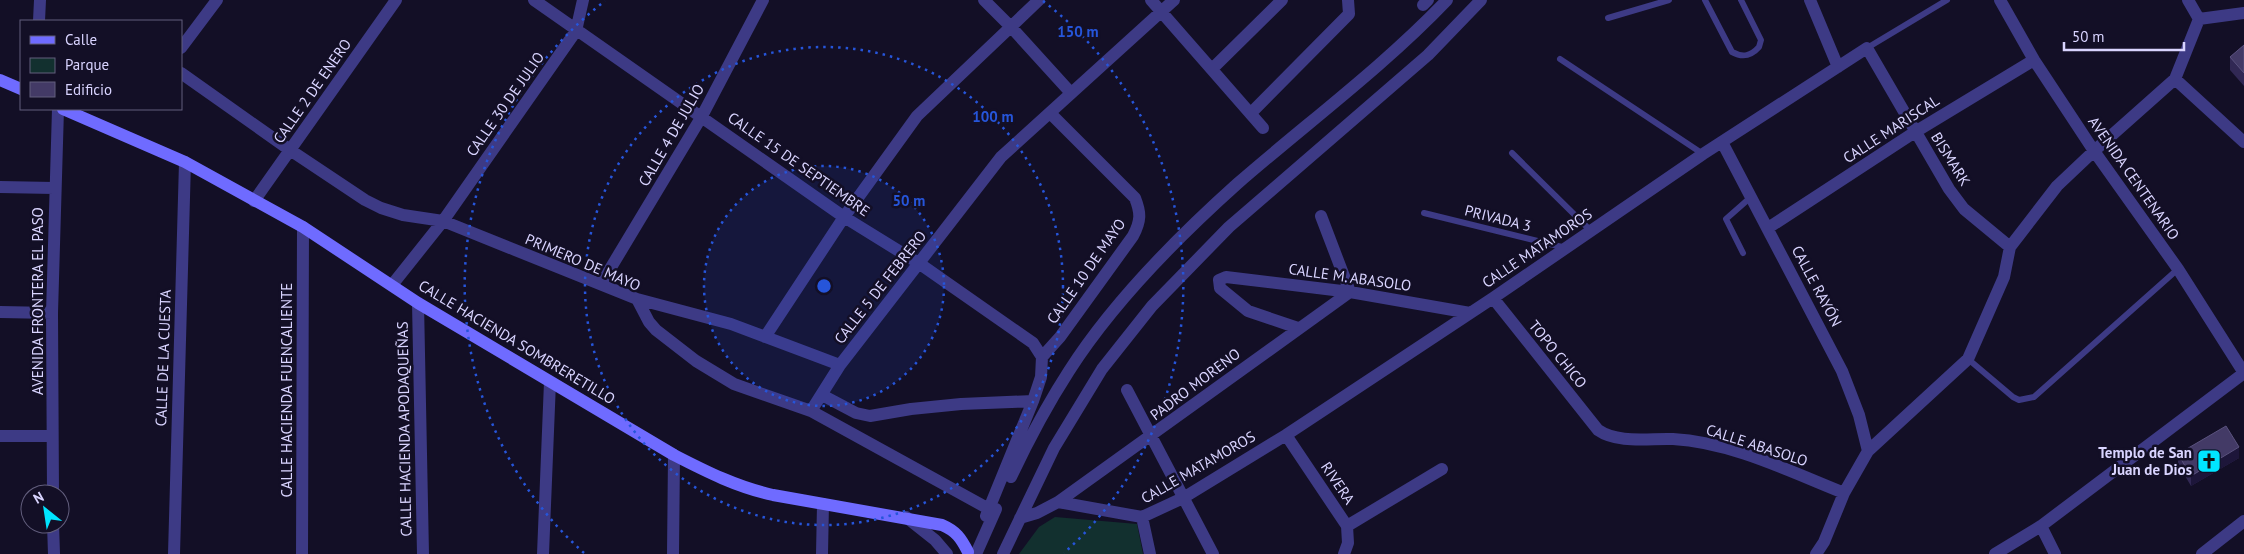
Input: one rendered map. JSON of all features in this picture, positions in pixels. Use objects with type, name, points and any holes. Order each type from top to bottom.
[{"type":"street","points":[[39,20],[40,0]]},
{"type":"street","points":[[182,47],[217,0]]},
{"type":"street","name":"CALLE 2 DE ENERO","points":[[254,201],[396,0]]},
{"type":"street","name":"CALLE 15 DE SEPTIEMBRE","points":[[534,0],[844,217],[920,264],[1021,332],[1033,343],[1042,358]]},
{"type":"street","name":"CALLE 30 DE JULIO","points":[[392,286],[443,221],[576,31],[584,0]]},
{"type":"street","name":"CALLE 4 DE JULIO","points":[[601,284],[702,116],[763,0]]},
{"type":"street","points":[[984,0],[1011,26],[1071,93]]},
{"type":"street","points":[[765,337],[844,217],[917,116],[1039,0]]},
{"type":"street","points":[[1151,0],[1263,128]]},
{"type":"street","name":"CALLE 5 DE FEBRERO","points":[[811,411],[840,366],[1001,157],[1174,0]]},
{"type":"street","points":[[1212,69],[1282,0]]},
{"type":"street","points":[[1251,113],[1349,14],[1348,0]]},
{"type":"street","points":[[972,553],[1032,434],[1070,370],[1116,308],[1174,243],[1236,185],[1368,74],[1447,0]]},
{"type":"street","points":[[1003,554],[1054,448],[1102,369],[1152,306],[1229,227],[1428,55],[1482,0]]},
{"type":"street","points":[[1810,0],[1838,67]]},
{"type":"street","name":"AVENIDA CENTENARIO","points":[[2000,0],[2034,60],[2094,151],[2178,269],[2244,373]]},
{"type":"street","points":[[2188,0],[2199,18]]},
{"type":"street","points":[[2199,18],[2244,13]]},
{"type":"street","points":[[1816,554],[1824,542],[1844,492],[1868,451],[1968,359],[2004,277],[2010,247],[2058,186],[2094,151],[2175,79],[2199,18]]},
{"type":"street","name":"CALLE MATAMOROS","points":[[1142,518],[1183,498],[1286,435],[1493,298],[1703,154],[1867,48]]},
{"type":"street","name":"BISMARK","points":[[1867,48],[1949,189],[1964,209],[2010,247]]},
{"type":"street","name":"CALLE MARISCAL","points":[[1768,228],[1915,132],[2034,60]]},
{"type":"street","name":"PRIMERO DE MAYO","points":[[182,74],[365,200],[381,208],[403,215],[443,221],[638,299],[649,322],[656,330],[696,361],[734,384],[811,411],[988,512],[1034,401]]},
{"type":"street","points":[[2175,79],[2244,142]]},
{"type":"street","points":[[0,80],[20,89]]},
{"type":"street","name":"AVENIDA FRONTERA EL PASO","points":[[53,484],[52,313],[54,188],[58,110]]},
{"type":"street","name":"CALLE HACIENDA SOMBRERETILLO","points":[[65,110],[185,162],[303,227],[418,303],[714,477],[746,489],[942,525],[954,530],[972,553]]},
{"type":"street","name":"CALLE 10 DE MAYO","points":[[1042,358],[1060,337],[1132,236],[1139,224],[1140,211],[1136,198],[1050,113]]},
{"type":"street","name":"CALLE RAYÓN","points":[[1722,142],[1842,371],[1859,415],[1868,451]]},
{"type":"street","name":"CALLE DE LA CUESTA","points":[[174,554],[185,162]]},
{"type":"street","points":[[0,187],[54,188]]},
{"type":"street","points":[[1321,216],[1350,292]]},
{"type":"street","name":"CALLE HACIENDA FUENCALIENTE","points":[[302,554],[303,227]]},
{"type":"street","name":"CALLE M. ABASOLO","points":[[1298,328],[1248,311],[1220,288],[1218,283],[1221,277],[1350,292],[1470,313]]},
{"type":"street","name":"PADRO MORENO","points":[[1020,518],[1037,514],[1058,502],[1350,292]]},
{"type":"street","name":"TOPO CHICO","points":[[1493,298],[1598,430]]},
{"type":"street","points":[[638,299],[731,324],[840,366]]},
{"type":"street","name":"CALLE HACIENDA APODAQUEÑAS","points":[[418,303],[423,554]]},
{"type":"street","points":[[0,312],[52,313]]},
{"type":"street","points":[[822,395],[849,410],[870,416],[911,409],[961,404],[1034,401],[1041,377],[1042,358]]},
{"type":"street","points":[[1996,554],[2041,526],[2244,373]]},
{"type":"street","points":[[543,554],[550,382]]},
{"type":"street","points":[[1128,390],[1213,554]]},
{"type":"street","name":"CALLE ABASOLO","points":[[1598,430],[1612,437],[1704,442],[1844,492]]},
{"type":"street","name":"RIVERA","points":[[1286,435],[1347,526],[1348,543],[1344,554]]},
{"type":"street","points":[[0,436],[52,436]]},
{"type":"street","points":[[673,554],[674,455]]},
{"type":"street","points":[[1347,526],[1442,469]]},
{"type":"street","points":[[1058,502],[1142,518],[1150,554]]},
{"type":"street","points":[[822,554],[823,504]]},
{"type":"street","points":[[906,517],[935,540],[947,554]]},
{"type":"street","points":[[2205,553],[2244,522]]},
{"type":"street","points":[[2041,526],[2055,554]]},
{"type":"street","points":[[53,534],[54,554]]},
{"type":"street","points":[[1008,554],[1010,540]]},
{"type":"street","points":[[1824,542],[1832,554]]},
{"type":"lane","points":[[1608,18],[1669,0]]},
{"type":"lane","points":[[1705,0],[1732,52],[1738,56],[1747,56],[1759,47],[1761,40],[1741,0]]},
{"type":"lane","name":"CALLE MATAMOROS","points":[[1867,48],[1947,0]]},
{"type":"lane","points":[[1560,59],[1703,154]]},
{"type":"lane","points":[[1512,153],[1592,231]]},
{"type":"lane","points":[[1742,253],[1726,219],[1752,197]]},
{"type":"lane","name":"PRIVADA 3","points":[[1424,213],[1566,248]]},
{"type":"lane","points":[[1968,359],[2013,397],[2019,400],[2034,397],[2178,269]]},
{"type":"green space","points":[[1055,517],[1137,524],[1143,554],[1019,554],[1039,527]]},
{"type":"building","points":[[2244,45],[2244,73],[2230,57]]},
{"type":"building","points":[[2226,426],[2239,447],[2191,476],[2178,454]]},
{"type":"place","name":"Templo de San Juan de Dios","points":[[2209,461]]}]
